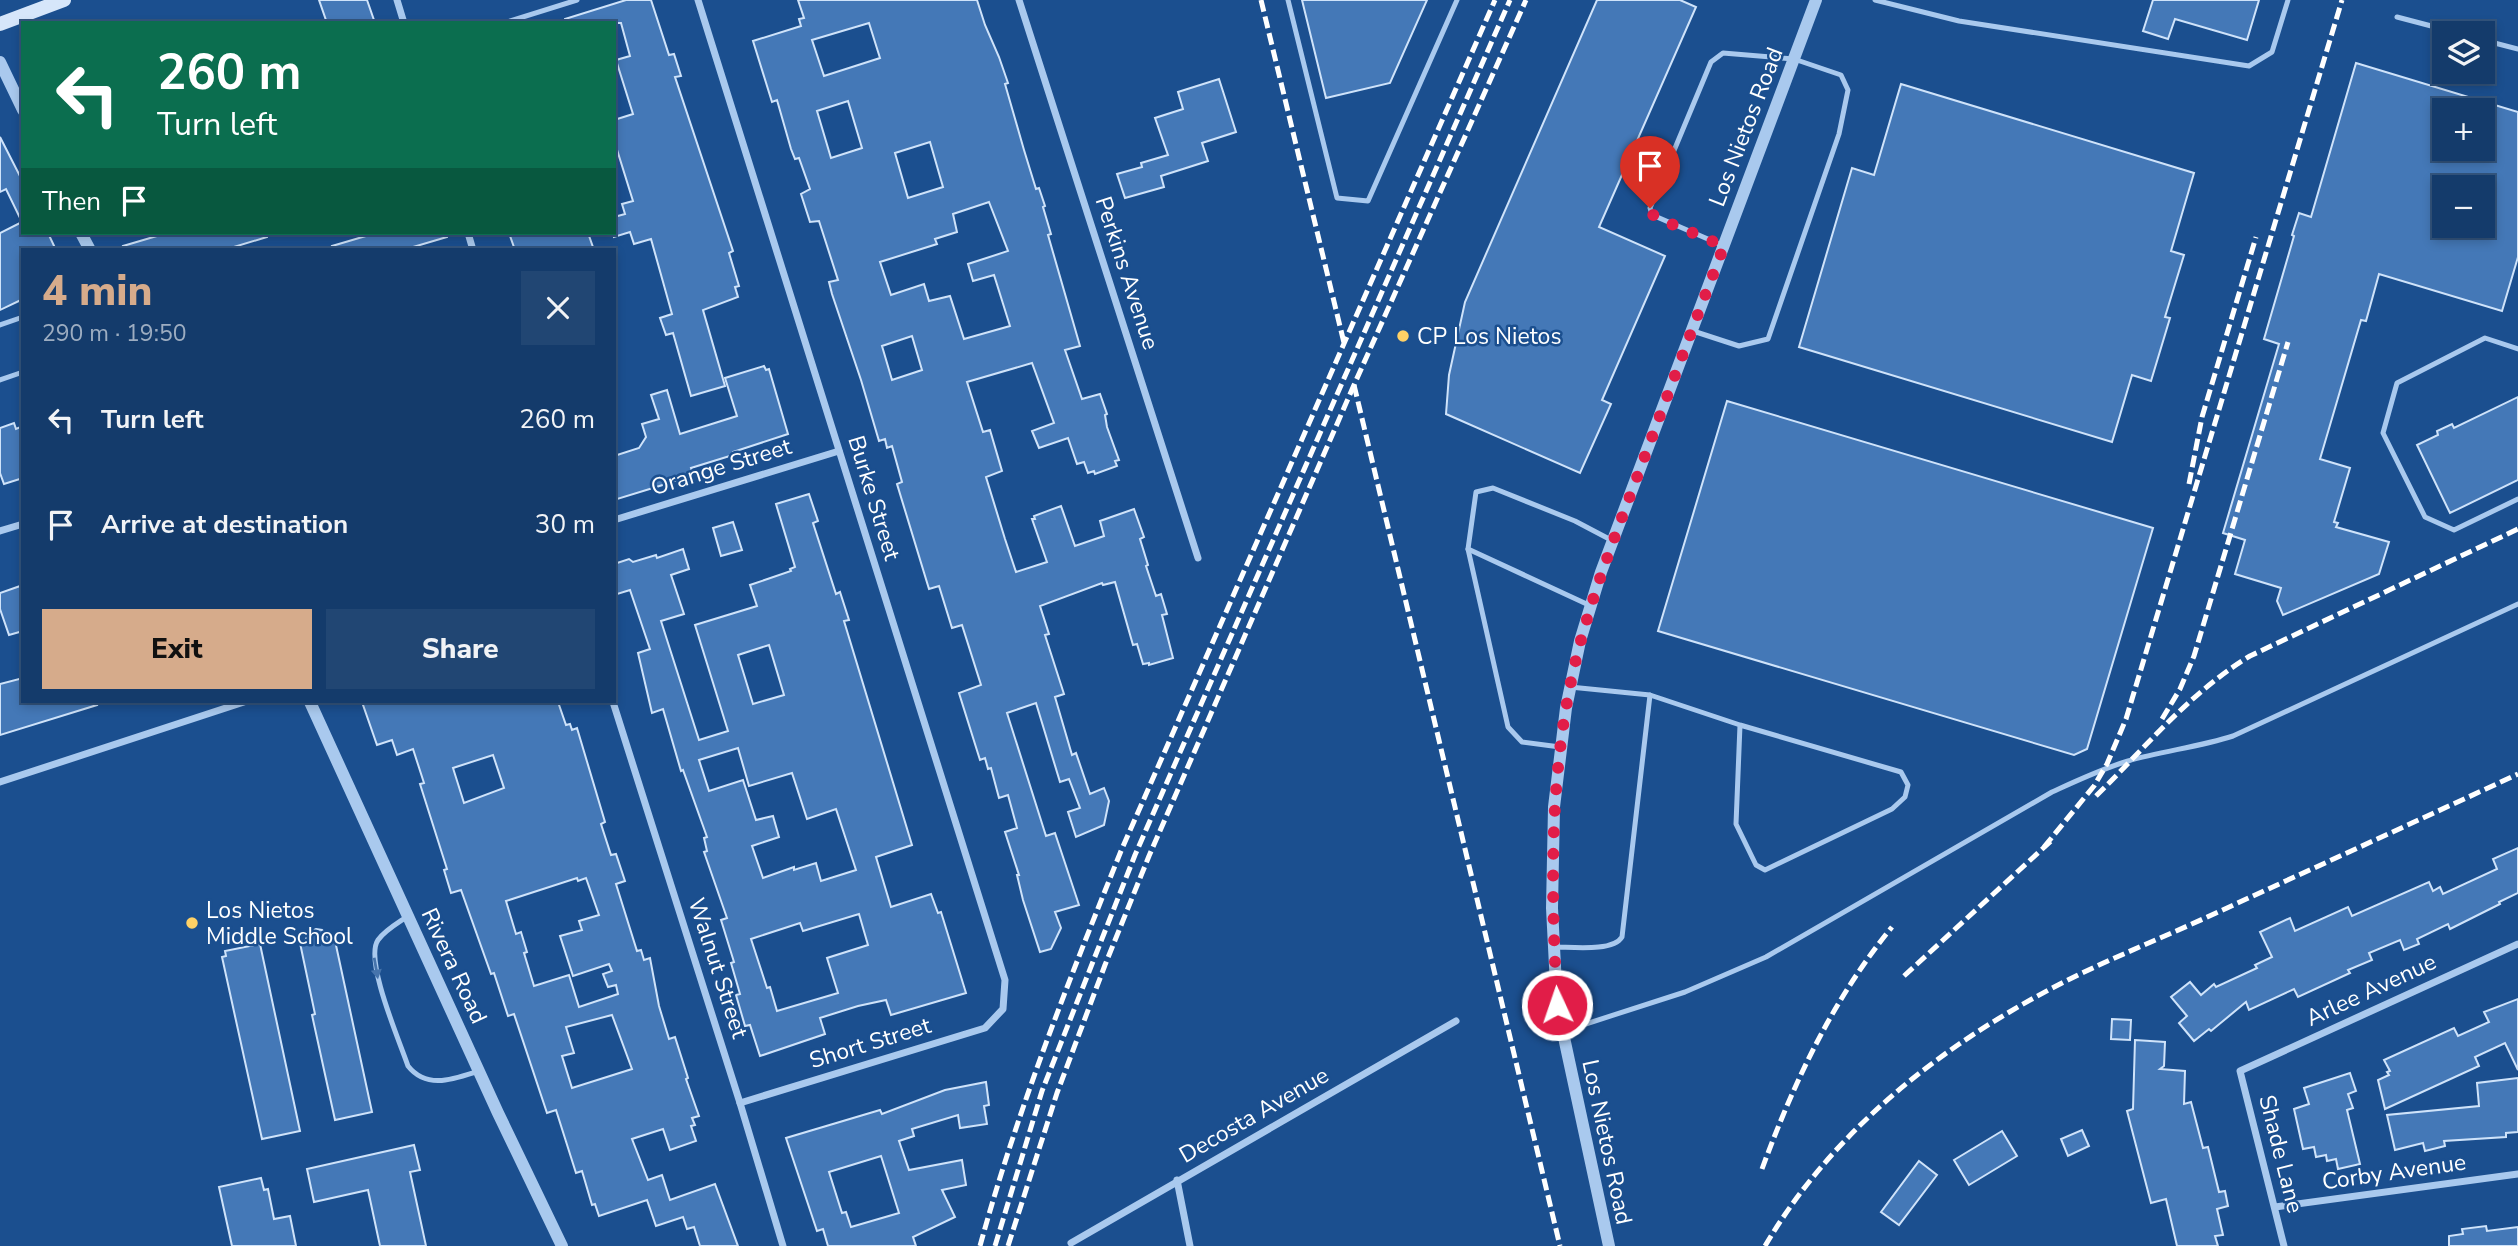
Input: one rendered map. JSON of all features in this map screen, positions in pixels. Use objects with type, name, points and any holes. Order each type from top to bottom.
[{"type":"main road","points":[[0,24],[64,0]]},
{"type":"street","points":[[397,0],[403,21]]},
{"type":"street","name":"Burke Street","points":[[698,0],[1005,980],[1003,1010]]},
{"type":"street","name":"Perkins Avenue","points":[[1019,0],[1198,558]]},
{"type":"street","name":"Los Nietos Road","points":[[1609,1246],[1557,1005],[1554,947],[1554,807],[1570,687],[1580,641],[1613,541],[1816,0]]},
{"type":"street","points":[[0,62],[21,106]]},
{"type":"street","name":"Orange Street","points":[[616,519],[839,451]]},
{"type":"street","points":[[0,531],[21,525]]},
{"type":"street","points":[[0,782],[241,703]]},
{"type":"street","name":"Rivera Road","points":[[310,703],[562,1246]]},
{"type":"street","name":"Walnut Street","points":[[613,703],[783,1246]]},
{"type":"street","name":"Arlee Avenue","points":[[2240,1071],[2518,944]]},
{"type":"street","name":"Short Street","points":[[740,1103],[985,1028],[1003,1010]]},
{"type":"street","name":"Decosta Avenue","points":[[1071,1244],[1177,1180],[1457,1021]]},
{"type":"street","name":"Shade Lane","points":[[2240,1071],[2284,1246]]},
{"type":"street","name":"Corby Avenue","points":[[2275,1207],[2518,1174]]},
{"type":"street","points":[[1177,1180],[1191,1246]]},
{"type":"lane","points":[[510,21],[577,0]]},
{"type":"lane","points":[[1288,0],[1337,198],[1368,201],[1457,0]]},
{"type":"lane","points":[[1875,0],[1959,21],[2249,66],[2272,52],[2288,0]]},
{"type":"lane","points":[[2396,17],[2432,26]]},
{"type":"lane","points":[[2495,43],[2518,49]]},
{"type":"lane","points":[[1692,331],[1739,346],[1768,340],[1839,134],[1848,90],[1841,75],[1794,59],[1723,53],[1711,62],[1650,208],[1657,218],[1724,246]]},
{"type":"lane","points":[[0,325],[21,318]]},
{"type":"lane","points":[[2518,349],[2485,338],[2397,383],[2383,433],[2426,517],[2454,530],[2518,499]]},
{"type":"lane","points":[[0,380],[21,373]]},
{"type":"lane","points":[[1561,747],[1522,742],[1508,727],[1468,548],[1476,492],[1493,488],[1575,521],[1613,541]]},
{"type":"lane","points":[[1468,548],[1591,606]]},
{"type":"lane","points":[[1562,1032],[1685,992],[1766,957],[2052,792],[2081,778],[2130,760],[2198,747],[2234,736],[2518,604]]},
{"type":"lane","points":[[1570,687],[1650,695],[1901,772],[1908,785],[1905,797],[1892,809],[1765,870],[1756,865],[1736,824],[1740,724]]},
{"type":"lane","points":[[1554,947],[1609,947],[1622,937],[1650,695]]},
{"type":"lane","points":[[408,916],[384,933],[376,942],[374,953],[376,974],[408,1066],[414,1074],[436,1081],[479,1071]]},
{"type":"building","points":[[319,0],[367,0],[374,21],[326,21]]},
{"type":"building","points":[[626,0],[651,0],[669,55],[674,54],[681,76],[675,77],[733,251],[729,253],[739,286],[735,287],[738,297],[703,310],[725,386],[691,396],[673,333],[666,335],[660,318],[672,314],[651,239],[634,244],[630,232],[614,237],[616,216],[625,214],[622,204],[633,201],[616,146],[616,119],[633,114],[616,60],[630,56],[621,23],[565,19]]},
{"type":"building","points":[[798,0],[977,0],[1008,83],[1005,84],[1024,150],[1036,189],[1039,188],[1045,206],[1043,207],[1051,234],[1048,235],[1080,346],[1065,350],[1082,399],[1100,394],[1107,414],[1107,427],[1119,460],[1115,461],[1117,466],[1095,474],[1094,471],[1088,473],[1084,462],[1077,464],[1068,438],[1039,448],[1032,431],[1054,423],[1032,363],[967,382],[983,432],[990,430],[1002,471],[986,477],[1005,539],[1016,572],[1047,562],[1032,519],[1035,519],[1034,516],[1061,506],[1075,546],[1104,536],[1100,521],[1134,509],[1144,537],[1140,539],[1148,565],[1146,566],[1156,596],[1161,594],[1167,614],[1162,615],[1173,658],[1149,665],[1143,664],[1137,644],[1133,645],[1115,582],[1102,583],[1040,606],[1049,634],[1045,635],[1064,694],[1055,697],[1072,755],[1076,753],[1090,794],[1104,788],[1109,801],[1104,825],[1076,837],[1068,812],[1080,808],[1069,779],[1060,782],[1036,703],[1007,713],[1046,836],[1055,833],[1079,905],[1055,912],[1061,928],[1051,949],[1040,952],[1005,832],[1017,828],[1008,795],[999,798],[991,768],[988,769],[985,758],[980,760],[959,693],[981,685],[962,625],[952,628],[939,586],[929,589],[897,484],[902,482],[892,446],[887,448],[885,439],[879,441],[832,294],[829,282],[838,280],[819,221],[810,222],[801,194],[810,189],[799,158],[795,159],[791,149],[777,100],[772,102],[753,41],[801,26],[799,19],[804,18]],"holes":[[[869,23],[880,58],[824,76],[812,40]],[[848,101],[862,148],[831,158],[817,111]],[[930,142],[943,187],[908,198],[895,153]],[[989,202],[1008,251],[968,264],[973,281],[994,275],[1010,326],[964,339],[950,296],[929,301],[924,284],[891,295],[880,262],[937,244],[935,239],[957,232],[953,214]],[[912,336],[922,370],[892,380],[882,346]]]},
{"type":"building","points":[[1302,0],[1427,0],[1390,83],[1326,98]]},
{"type":"building","points":[[1597,0],[1680,0],[1696,7],[1599,227],[1665,256],[1602,400],[1611,404],[1580,473],[1446,414],[1449,375],[1465,302]]},
{"type":"building","points":[[2153,0],[2259,0],[2247,40],[2175,19],[2168,39],[2143,31]]},
{"type":"building","points":[[2356,63],[2472,98],[2432,98],[2432,161],[2495,161],[2495,105],[2518,112],[2518,257],[2502,311],[2379,274],[2366,321],[2361,320],[2320,459],[2350,468],[2334,522],[2338,523],[2336,527],[2389,542],[2379,574],[2283,615],[2277,601],[2281,588],[2235,574],[2245,540],[2223,533],[2279,344],[2264,339],[2299,213],[2311,217]]},
{"type":"building","points":[[1219,79],[1236,132],[1202,143],[1208,161],[1161,176],[1164,187],[1125,198],[1117,174],[1142,167],[1141,163],[1168,155],[1155,118],[1183,109],[1178,92]]},
{"type":"building","points":[[1901,84],[2194,173],[2171,251],[2184,255],[2165,317],[2170,318],[2151,381],[2132,375],[2112,442],[1799,347],[1852,168],[1874,175]]},
{"type":"building","points":[[0,137],[21,178],[21,220],[6,189],[0,192]]},
{"type":"building","points":[[21,222],[21,235],[49,235],[55,248],[21,248],[21,300],[0,310],[0,233]]},
{"type":"building","points":[[160,235],[267,235],[231,248],[123,246]]},
{"type":"building","points":[[369,235],[447,235],[410,248],[332,246]]},
{"type":"building","points":[[510,235],[589,235],[593,248],[514,248]]},
{"type":"building","points":[[764,366],[766,370],[769,369],[788,434],[691,468],[693,474],[616,499],[616,455],[639,448],[646,437],[642,424],[659,419],[651,395],[667,390],[680,434],[737,416],[725,378]]},
{"type":"building","points":[[2518,397],[2518,480],[2450,513],[2417,445],[2438,435],[2437,431],[2452,424],[2454,428]]},
{"type":"building","points":[[1727,401],[2153,528],[2087,749],[2074,755],[1658,631]]},
{"type":"building","points":[[14,423],[16,429],[21,427],[21,479],[4,484],[0,473],[0,428]]},
{"type":"building","points":[[809,494],[818,521],[813,523],[836,594],[840,592],[849,620],[844,621],[912,845],[876,857],[891,907],[931,894],[938,913],[941,912],[966,993],[891,1015],[886,1000],[858,1006],[820,1018],[825,1034],[760,1056],[750,1025],[745,1026],[736,995],[740,994],[731,963],[734,962],[721,920],[727,918],[704,852],[707,851],[704,838],[707,837],[683,770],[681,771],[663,709],[652,713],[638,653],[650,649],[630,590],[616,594],[616,563],[629,559],[633,562],[656,555],[657,558],[683,549],[689,569],[671,575],[684,614],[661,621],[699,740],[728,731],[695,625],[757,606],[750,585],[791,571],[790,569],[795,567],[776,504]],"holes":[[[769,645],[784,695],[753,704],[738,655]],[[738,748],[749,786],[792,773],[807,819],[836,809],[856,870],[821,881],[816,863],[794,870],[794,867],[763,878],[752,846],[779,837],[773,816],[756,820],[743,780],[709,791],[699,760]],[[859,914],[868,945],[827,958],[838,993],[777,1011],[751,939],[800,923],[803,931]]]},
{"type":"building","points":[[733,522],[742,550],[721,556],[713,528]]},
{"type":"building","points":[[21,586],[21,632],[9,635],[0,609],[0,593]]},
{"type":"building","points":[[21,679],[21,703],[97,705],[0,735],[0,684]]},
{"type":"building","points":[[362,703],[558,703],[566,725],[570,724],[572,730],[577,728],[605,822],[601,824],[611,855],[616,854],[625,881],[616,884],[637,951],[641,950],[644,960],[650,958],[659,1006],[669,1039],[675,1037],[699,1116],[692,1118],[695,1125],[691,1126],[696,1141],[670,1150],[663,1129],[632,1139],[648,1180],[662,1175],[670,1200],[715,1184],[738,1246],[700,1246],[694,1227],[687,1229],[683,1217],[656,1226],[647,1200],[599,1216],[595,1204],[592,1205],[582,1171],[576,1173],[556,1110],[547,1113],[514,1014],[508,1016],[461,890],[451,893],[444,870],[447,869],[420,784],[424,783],[413,749],[397,755],[392,740],[377,745]],"holes":[[[493,755],[504,788],[464,803],[453,768]],[[577,878],[578,881],[586,878],[599,915],[579,921],[582,930],[560,936],[573,976],[609,964],[612,971],[603,974],[608,987],[616,985],[618,994],[579,1007],[569,975],[534,986],[521,932],[516,934],[506,901]],[[612,1015],[632,1069],[572,1088],[562,1056],[574,1053],[566,1027]]]},
{"type":"building","points":[[2518,848],[2518,893],[2499,902],[2500,904],[2450,929],[2448,924],[2417,939],[2419,944],[2404,950],[2400,940],[2369,953],[2372,960],[2298,997],[2294,989],[2249,1010],[2246,1002],[2211,1031],[2209,1029],[2194,1041],[2179,1023],[2187,1016],[2171,997],[2190,982],[2201,995],[2214,984],[2216,987],[2257,968],[2255,965],[2272,957],[2260,932],[2290,918],[2295,931],[2348,907],[2352,916],[2429,882],[2433,891],[2440,887],[2443,894],[2497,869],[2493,859]]},
{"type":"building","points":[[316,929],[322,930],[328,937],[334,936],[372,1112],[335,1120],[312,1015],[315,1014],[300,943],[305,942],[308,933]]},
{"type":"building","points":[[260,944],[300,1131],[262,1139],[222,957],[226,956],[225,951]]},
{"type":"building","points":[[2518,999],[2518,1070],[2505,1043],[2475,1057],[2479,1066],[2385,1109],[2378,1080],[2389,1075],[2387,1072],[2390,1071],[2384,1060],[2454,1028],[2458,1036],[2489,1022],[2484,1012]]},
{"type":"building","points":[[2112,1019],[2131,1020],[2130,1040],[2111,1039]]},
{"type":"building","points":[[2135,1040],[2165,1042],[2164,1066],[2160,1069],[2185,1071],[2184,1104],[2191,1102],[2203,1148],[2208,1147],[2219,1192],[2225,1191],[2228,1206],[2217,1209],[2223,1235],[2215,1236],[2218,1246],[2177,1246],[2166,1199],[2151,1203],[2127,1111],[2133,1109]]},
{"type":"building","points":[[2350,1073],[2356,1091],[2348,1094],[2353,1108],[2347,1110],[2360,1164],[2338,1169],[2336,1159],[2327,1161],[2326,1155],[2316,1157],[2314,1147],[2303,1149],[2294,1109],[2309,1104],[2304,1088]]},
{"type":"building","points":[[2518,1078],[2518,1132],[2506,1133],[2506,1137],[2444,1141],[2445,1146],[2425,1151],[2423,1143],[2395,1150],[2387,1115],[2479,1106],[2477,1083]]},
{"type":"building","points":[[986,1082],[989,1105],[984,1106],[987,1124],[960,1128],[958,1115],[912,1129],[914,1136],[899,1141],[909,1170],[962,1160],[966,1185],[942,1190],[955,1217],[913,1237],[916,1246],[828,1246],[823,1229],[817,1231],[786,1138],[880,1110],[882,1114],[945,1090]],"holes":[[[881,1156],[899,1213],[851,1227],[846,1212],[842,1213],[829,1172]]]},
{"type":"building","points":[[2082,1130],[2089,1146],[2068,1156],[2061,1139]]},
{"type":"building","points":[[2002,1131],[2017,1156],[1969,1185],[1954,1160]]},
{"type":"building","points":[[414,1145],[420,1170],[410,1172],[426,1246],[380,1246],[368,1190],[314,1202],[307,1169]]},
{"type":"building","points":[[1919,1161],[1937,1175],[1899,1225],[1881,1212]]},
{"type":"building","points":[[261,1178],[264,1190],[268,1189],[274,1219],[290,1216],[296,1246],[232,1246],[219,1187]]},
{"type":"building","points":[[2486,1226],[2487,1231],[2518,1227],[2518,1246],[2449,1246],[2449,1236],[2463,1234],[2462,1229]]},
{"type":"railway","points":[[1261,0],[1345,347]]},
{"type":"railway","points":[[980,1246],[1027,1096],[1121,851],[1495,0]]},
{"type":"railway","points":[[995,1246],[1042,1091],[1135,855],[1510,0]]},
{"type":"railway","points":[[1008,1246],[1057,1093],[1149,856],[1354,385],[1526,0]]},
{"type":"railway","points":[[2044,847],[2094,786],[2107,764],[2126,719],[2342,0]]},
{"type":"railway","points":[[2189,484],[2202,417],[2256,237]]},
{"type":"railway","points":[[2162,719],[2180,689],[2194,656],[2288,342]]},
{"type":"railway","points":[[1354,385],[1560,1246]]},
{"type":"railway","points":[[2096,796],[2188,704],[2250,656],[2518,529]]},
{"type":"railway","points":[[1765,1246],[1826,1161],[1862,1123],[1901,1088],[1985,1027],[2030,1000],[2093,968],[2518,774]]},
{"type":"railway","points":[[1904,976],[2051,841]]},
{"type":"railway","points":[[1762,1169],[1802,1073],[1833,1012],[1892,927]]},
{"type":"place","name":"CP Los Nietos","points":[[1403,336]]},
{"type":"place","name":"Los Nietos Middle School","points":[[192,923]]},
{"type":"route","points":[[1557,1005],[1552,908],[1554,807],[1566,708],[1580,641],[1601,572],[1724,246],[1657,218],[1650,208]]}]
